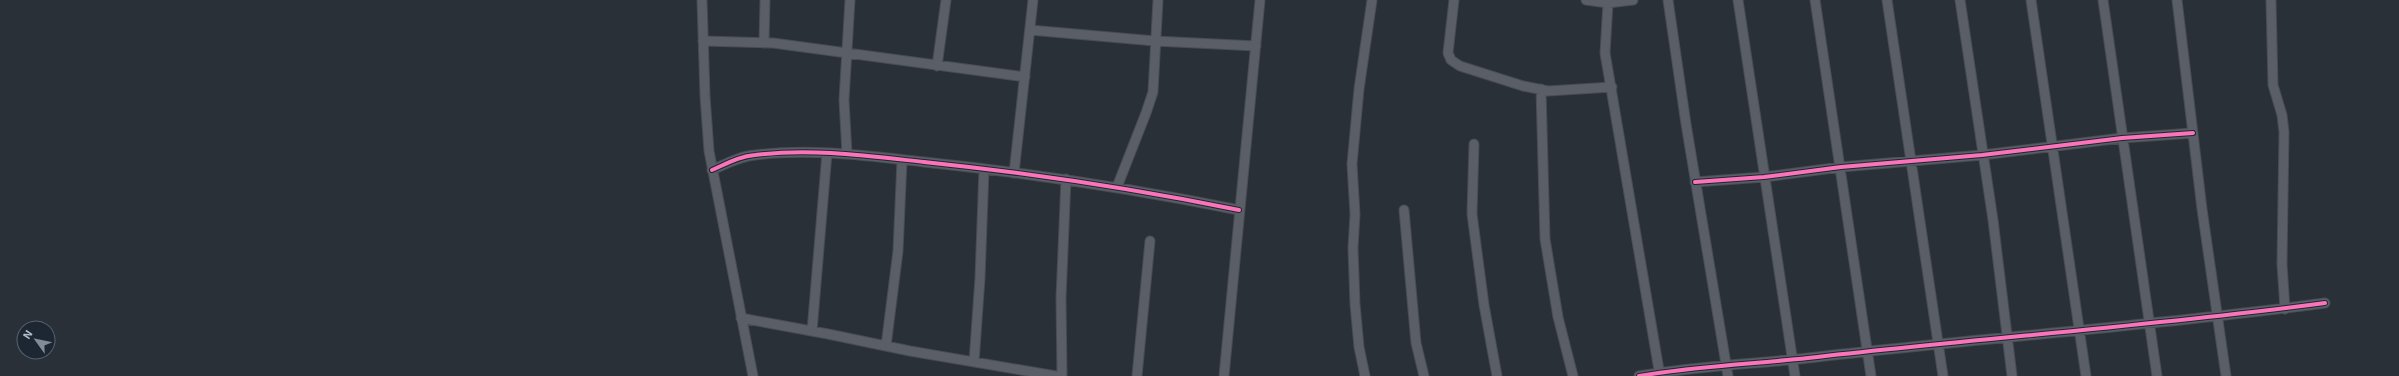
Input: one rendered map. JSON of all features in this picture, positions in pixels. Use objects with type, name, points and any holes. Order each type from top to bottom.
[{"type":"street","points":[[702,0],[705,96],[712,170],[753,376]]},
{"type":"street","points":[[764,43],[766,0]]},
{"type":"street","points":[[847,154],[844,100],[850,0]]},
{"type":"street","points":[[937,66],[946,0]]},
{"type":"street","points":[[1014,173],[1033,0]]},
{"type":"street","points":[[1117,188],[1146,113],[1152,92],[1158,0]]},
{"type":"street","points":[[1224,376],[1260,0]]},
{"type":"street","points":[[1365,376],[1355,304],[1353,248],[1355,214],[1352,164],[1359,89],[1372,0]]},
{"type":"street","points":[[1454,0],[1448,53],[1451,60],[1460,66],[1523,86],[1541,90],[1566,91],[1612,87]]},
{"type":"street","points":[[1586,0],[1608,3],[1633,0]]},
{"type":"street","points":[[1668,0],[1728,376]]},
{"type":"street","points":[[1738,0],[1794,376]]},
{"type":"street","points":[[1816,0],[1871,376]]},
{"type":"street","points":[[1887,0],[1943,376]]},
{"type":"street","points":[[1960,0],[1982,155],[1993,220],[2006,338],[2012,376]]},
{"type":"street","points":[[2031,0],[2086,376]]},
{"type":"street","points":[[2103,0],[2157,376]]},
{"type":"street","points":[[2177,0],[2193,133],[2226,376]]},
{"type":"street","points":[[2271,0],[2273,85],[2282,115],[2284,132],[2282,264],[2285,309]]},
{"type":"street","points":[[1608,3],[1605,52],[1660,374]]},
{"type":"street","points":[[1030,30],[1155,41],[1256,46]]},
{"type":"street","points":[[703,41],[764,43],[1025,76]]},
{"type":"street","points":[[1541,90],[1545,239],[1558,317],[1573,376]]},
{"type":"street","points":[[1696,182],[1764,177],[1841,167],[1910,162],[2052,148],[2122,138],[2193,133]]},
{"type":"street","points":[[1474,144],[1472,214],[1484,305],[1497,376]]},
{"type":"street","points":[[712,170],[754,155],[827,153],[847,154],[984,169],[1066,180],[1239,210]]},
{"type":"street","points":[[812,331],[827,153]]},
{"type":"street","points":[[886,346],[898,251],[902,160]]},
{"type":"street","points":[[974,362],[980,278],[984,169]]},
{"type":"street","points":[[1062,376],[1061,298],[1066,180]]},
{"type":"street","points":[[1404,210],[1416,343],[1424,376]]},
{"type":"street","points":[[1137,376],[1150,241]]},
{"type":"street","points":[[1639,376],[1727,365],[2218,317],[2325,303]]},
{"type":"street","points":[[741,318],[886,346],[1056,376]]},
{"type":"cycle path","points":[[1695,182],[1764,177],[1841,167],[1982,155],[2122,138],[2193,133]]},
{"type":"cycle path","points":[[712,170],[744,157],[776,153],[797,152],[882,157],[1043,176],[1122,188],[1239,210]]},
{"type":"cycle path","points":[[1639,376],[1702,367],[1787,360],[2131,325],[2325,303]]}]
